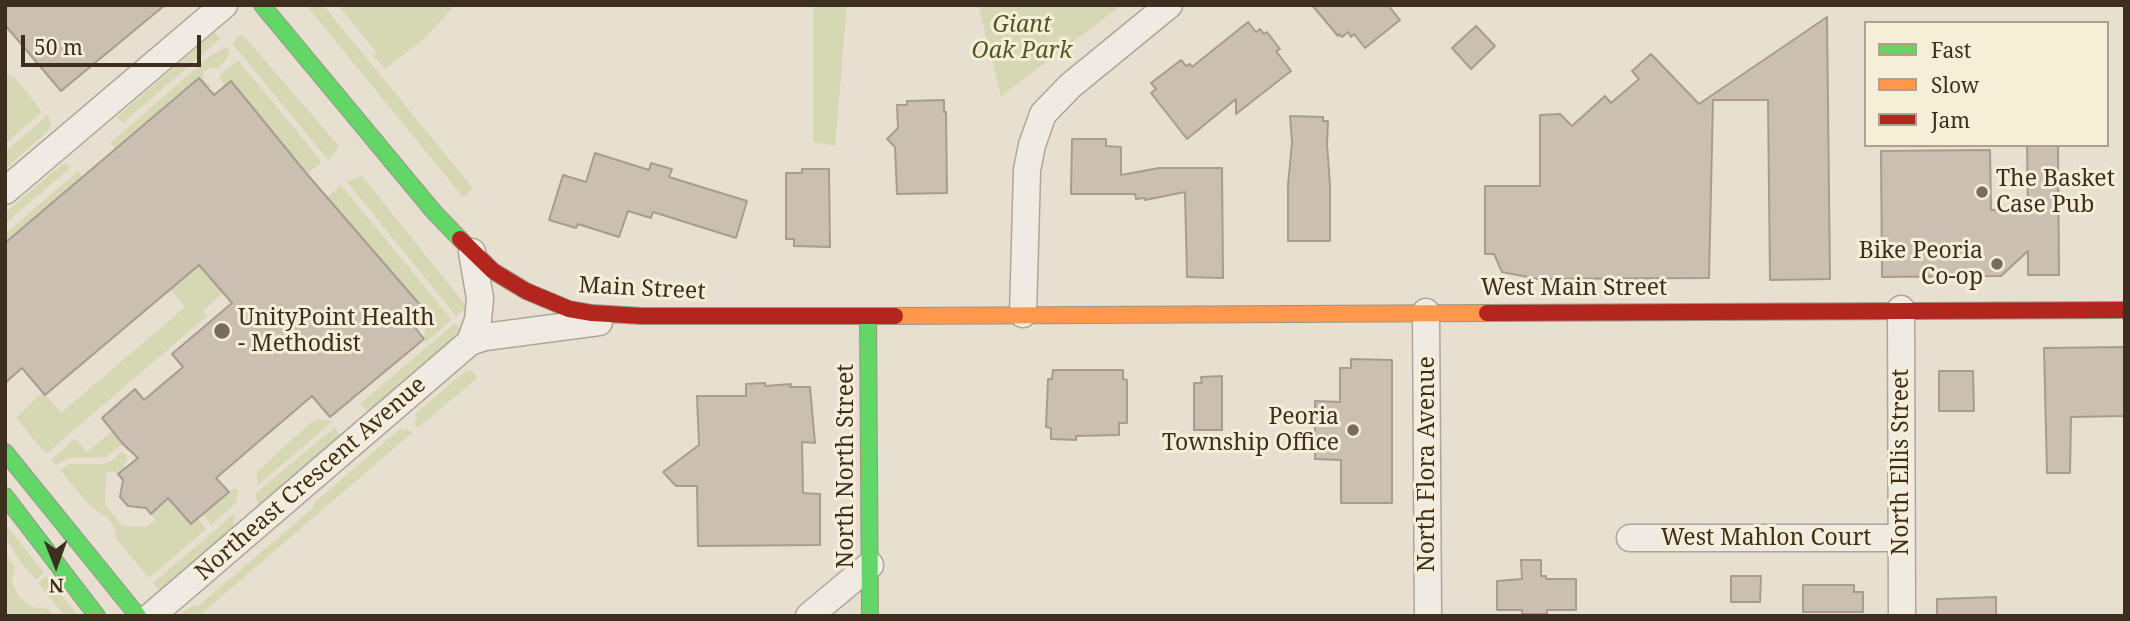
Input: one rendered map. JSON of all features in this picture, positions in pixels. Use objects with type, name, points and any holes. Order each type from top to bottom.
[{"type":"main road","name":"Main Street","points":[[262,5],[435,212],[472,252],[511,282],[550,302],[592,313],[642,316],[1023,314]]},
{"type":"main road","name":"West Main Street","points":[[1023,314],[2125,310]]},
{"type":"main road","name":"North North Street","points":[[868,316],[870,616]]},
{"type":"main road","points":[[5,452],[138,616]]},
{"type":"main road","points":[[5,496],[97,616]]},
{"type":"street","points":[[5,191],[224,5]]},
{"type":"street","points":[[1023,314],[1027,170],[1040,121],[1054,101],[1070,86],[1170,5]]},
{"type":"street","points":[[470,342],[478,320],[480,298],[472,252]]},
{"type":"street","name":"North Ellis Street","points":[[1901,309],[1902,616]]},
{"type":"street","name":"North Flora Avenue","points":[[1426,312],[1428,616]]},
{"type":"street","name":"Northeast Crescent Avenue","points":[[151,616],[470,342],[485,337],[642,316]]},
{"type":"street","name":"West Mahlon Court","points":[[1630,538],[1901,538]]},
{"type":"street","points":[[809,616],[870,565]]},
{"type":"green space","points":[[306,5],[323,5],[473,188],[463,197]]},
{"type":"green space","points":[[338,5],[455,5],[425,38],[385,69],[374,56],[377,53]]},
{"type":"green space","points":[[813,5],[847,5],[835,146],[813,142]]},
{"type":"green space","name":"Giant Oak Park","points":[[978,5],[1122,5],[1001,96]]},
{"type":"green space","points":[[215,32],[220,39],[123,123],[117,117]]},
{"type":"green space","points":[[242,34],[339,146],[329,161],[232,43]]},
{"type":"green space","points":[[227,47],[230,51],[225,61],[216,69],[204,71],[203,79],[210,86],[209,89],[199,78],[115,149],[110,143],[210,56]]},
{"type":"green space","points":[[238,60],[322,162],[307,174],[232,82],[226,86],[220,79],[220,75]]},
{"type":"green space","points":[[5,74],[15,77],[42,112],[5,144]]},
{"type":"green space","points":[[48,115],[51,123],[48,131],[5,169],[5,152]]},
{"type":"green space","points":[[61,165],[71,167],[5,224],[5,213]]},
{"type":"green space","points":[[78,171],[82,177],[5,243],[5,234]]},
{"type":"green space","points":[[362,176],[467,307],[456,316],[347,182]]},
{"type":"green space","points":[[341,185],[452,320],[426,342],[427,312],[327,197]]},
{"type":"green space","points":[[199,265],[223,293],[203,311],[207,316],[46,454],[16,418],[43,392],[61,413],[185,307],[170,289]]},
{"type":"green space","points":[[455,323],[461,331],[369,411],[360,404]]},
{"type":"green space","points":[[467,370],[472,371],[477,378],[418,428],[414,422],[418,419],[415,414]]},
{"type":"green space","points":[[319,419],[333,421],[257,486],[257,472],[310,423]]},
{"type":"green space","points":[[335,427],[340,436],[257,505],[256,493]]},
{"type":"green space","points":[[401,428],[403,431],[407,428],[412,433],[199,616],[179,616],[195,605],[197,607]]},
{"type":"green space","points":[[112,431],[123,444],[106,457],[70,458],[55,465],[51,460],[75,438],[87,452]]},
{"type":"green space","points":[[121,452],[127,455],[127,461],[123,465],[126,468],[118,474],[111,471],[106,473],[105,505],[123,526],[146,527],[156,520],[151,514],[168,499],[191,524],[198,518],[206,529],[149,578],[116,539],[115,529],[107,517],[91,507],[60,470],[69,464],[104,464]]},
{"type":"green space","points":[[234,488],[238,491],[236,503],[211,525],[203,515]]},
{"type":"green space","points":[[235,513],[233,528],[159,590],[153,583]]},
{"type":"green space","points":[[7,526],[44,573],[36,580],[5,537]]},
{"type":"green space","points":[[5,552],[15,567],[12,582],[19,597],[32,607],[48,609],[54,616],[5,616]]},
{"type":"green space","points":[[46,576],[79,616],[65,616],[38,583]]},
{"type":"building","points":[[5,5],[165,5],[61,91],[5,25]]},
{"type":"building","points":[[1312,5],[1388,5],[1400,20],[1365,48],[1354,34],[1351,37],[1348,32],[1342,37],[1339,34],[1338,36]]},
{"type":"building","points":[[1827,17],[1830,279],[1770,280],[1768,100],[1713,100],[1709,278],[1538,279],[1502,272],[1494,254],[1485,254],[1485,186],[1540,186],[1540,115],[1560,114],[1572,126],[1605,96],[1611,103],[1639,79],[1632,71],[1651,54],[1699,104]]},
{"type":"building","points":[[1248,22],[1256,32],[1260,29],[1264,34],[1267,32],[1280,49],[1276,51],[1291,71],[1236,114],[1236,99],[1187,139],[1151,93],[1156,89],[1151,83],[1181,60],[1186,66],[1190,64],[1192,67]]},
{"type":"building","points":[[1476,26],[1495,46],[1471,69],[1452,48]]},
{"type":"building","name":"UnityPoint Health - Methodist","points":[[199,78],[214,95],[231,81],[427,313],[413,325],[424,339],[330,417],[312,396],[216,478],[229,492],[191,524],[168,498],[151,514],[146,508],[128,506],[120,497],[123,480],[118,474],[138,458],[102,418],[135,389],[144,400],[183,367],[172,354],[232,303],[199,265],[45,395],[22,368],[5,383],[5,243]]},
{"type":"building","points":[[944,100],[947,193],[897,194],[895,147],[887,139],[898,128],[897,105],[907,105],[907,101]]},
{"type":"building","points":[[1290,116],[1323,117],[1323,121],[1328,121],[1330,241],[1288,241],[1288,185],[1292,143]]},
{"type":"building","points":[[1072,139],[1106,139],[1106,146],[1121,147],[1121,175],[1159,168],[1222,168],[1223,278],[1187,277],[1185,192],[1145,200],[1136,199],[1135,194],[1071,194]]},
{"type":"building","points":[[2027,147],[2058,147],[2059,275],[2028,275],[2028,251],[2001,276],[1882,277],[1881,151],[1990,150],[1991,210],[2028,209]]},
{"type":"building","points":[[595,153],[649,170],[651,163],[672,169],[669,177],[747,201],[736,238],[653,212],[651,218],[628,211],[619,237],[578,224],[576,228],[549,220],[563,175],[586,182]]},
{"type":"building","points":[[802,169],[829,169],[830,247],[794,246],[794,239],[786,239],[786,173],[802,173]]},
{"type":"building","points":[[2125,347],[2125,416],[2071,417],[2070,473],[2047,473],[2044,348]]},
{"type":"building","name":"Peoria Township Office","points":[[1351,359],[1392,360],[1392,503],[1341,503],[1341,460],[1315,459],[1315,401],[1340,402],[1340,368],[1351,368]]},
{"type":"building","points":[[1053,370],[1123,370],[1123,379],[1127,380],[1127,423],[1119,423],[1119,435],[1076,436],[1076,440],[1051,439],[1051,428],[1046,427],[1048,379],[1052,379]]},
{"type":"building","points":[[1939,371],[1973,371],[1974,411],[1939,411]]},
{"type":"building","points":[[1222,376],[1222,430],[1194,430],[1194,383],[1202,383],[1201,377]]},
{"type":"building","points":[[765,383],[765,386],[791,384],[790,387],[810,387],[815,443],[802,442],[803,493],[820,494],[820,545],[698,546],[697,486],[676,486],[663,472],[699,445],[697,396],[746,396],[746,384]]},
{"type":"building","points":[[1521,560],[1541,560],[1541,576],[1546,576],[1546,579],[1576,579],[1576,610],[1547,610],[1547,614],[1522,614],[1522,610],[1497,610],[1497,581],[1522,579]]},
{"type":"building","points":[[1731,576],[1761,576],[1760,602],[1731,602]]},
{"type":"building","points":[[1803,585],[1854,585],[1854,592],[1863,592],[1863,612],[1803,612]]},
{"type":"building","points":[[1996,597],[1996,616],[1937,616],[1937,599]]},
{"type":"traffic: fast","points":[[262,5],[434,212],[460,239]]},
{"type":"traffic: fast","points":[[868,316],[870,616]]},
{"type":"traffic: fast","points":[[5,452],[138,616]]},
{"type":"traffic: fast","points":[[5,496],[97,616]]},
{"type":"traffic: slow","points":[[895,316],[1487,313]]},
{"type":"traffic: jam","points":[[460,239],[493,271],[526,291],[569,309],[642,316],[895,316]]},
{"type":"traffic: jam","points":[[1487,313],[2125,310]]},
{"type":"place","name":"The Basket Case Pub","points":[[1982,192]]},
{"type":"place","name":"Bike Peoria Co-op","points":[[1997,264]]},
{"type":"place","name":"UnityPoint Health - Methodist","points":[[222,331]]},
{"type":"place","name":"Peoria Township Office","points":[[1353,430]]}]
